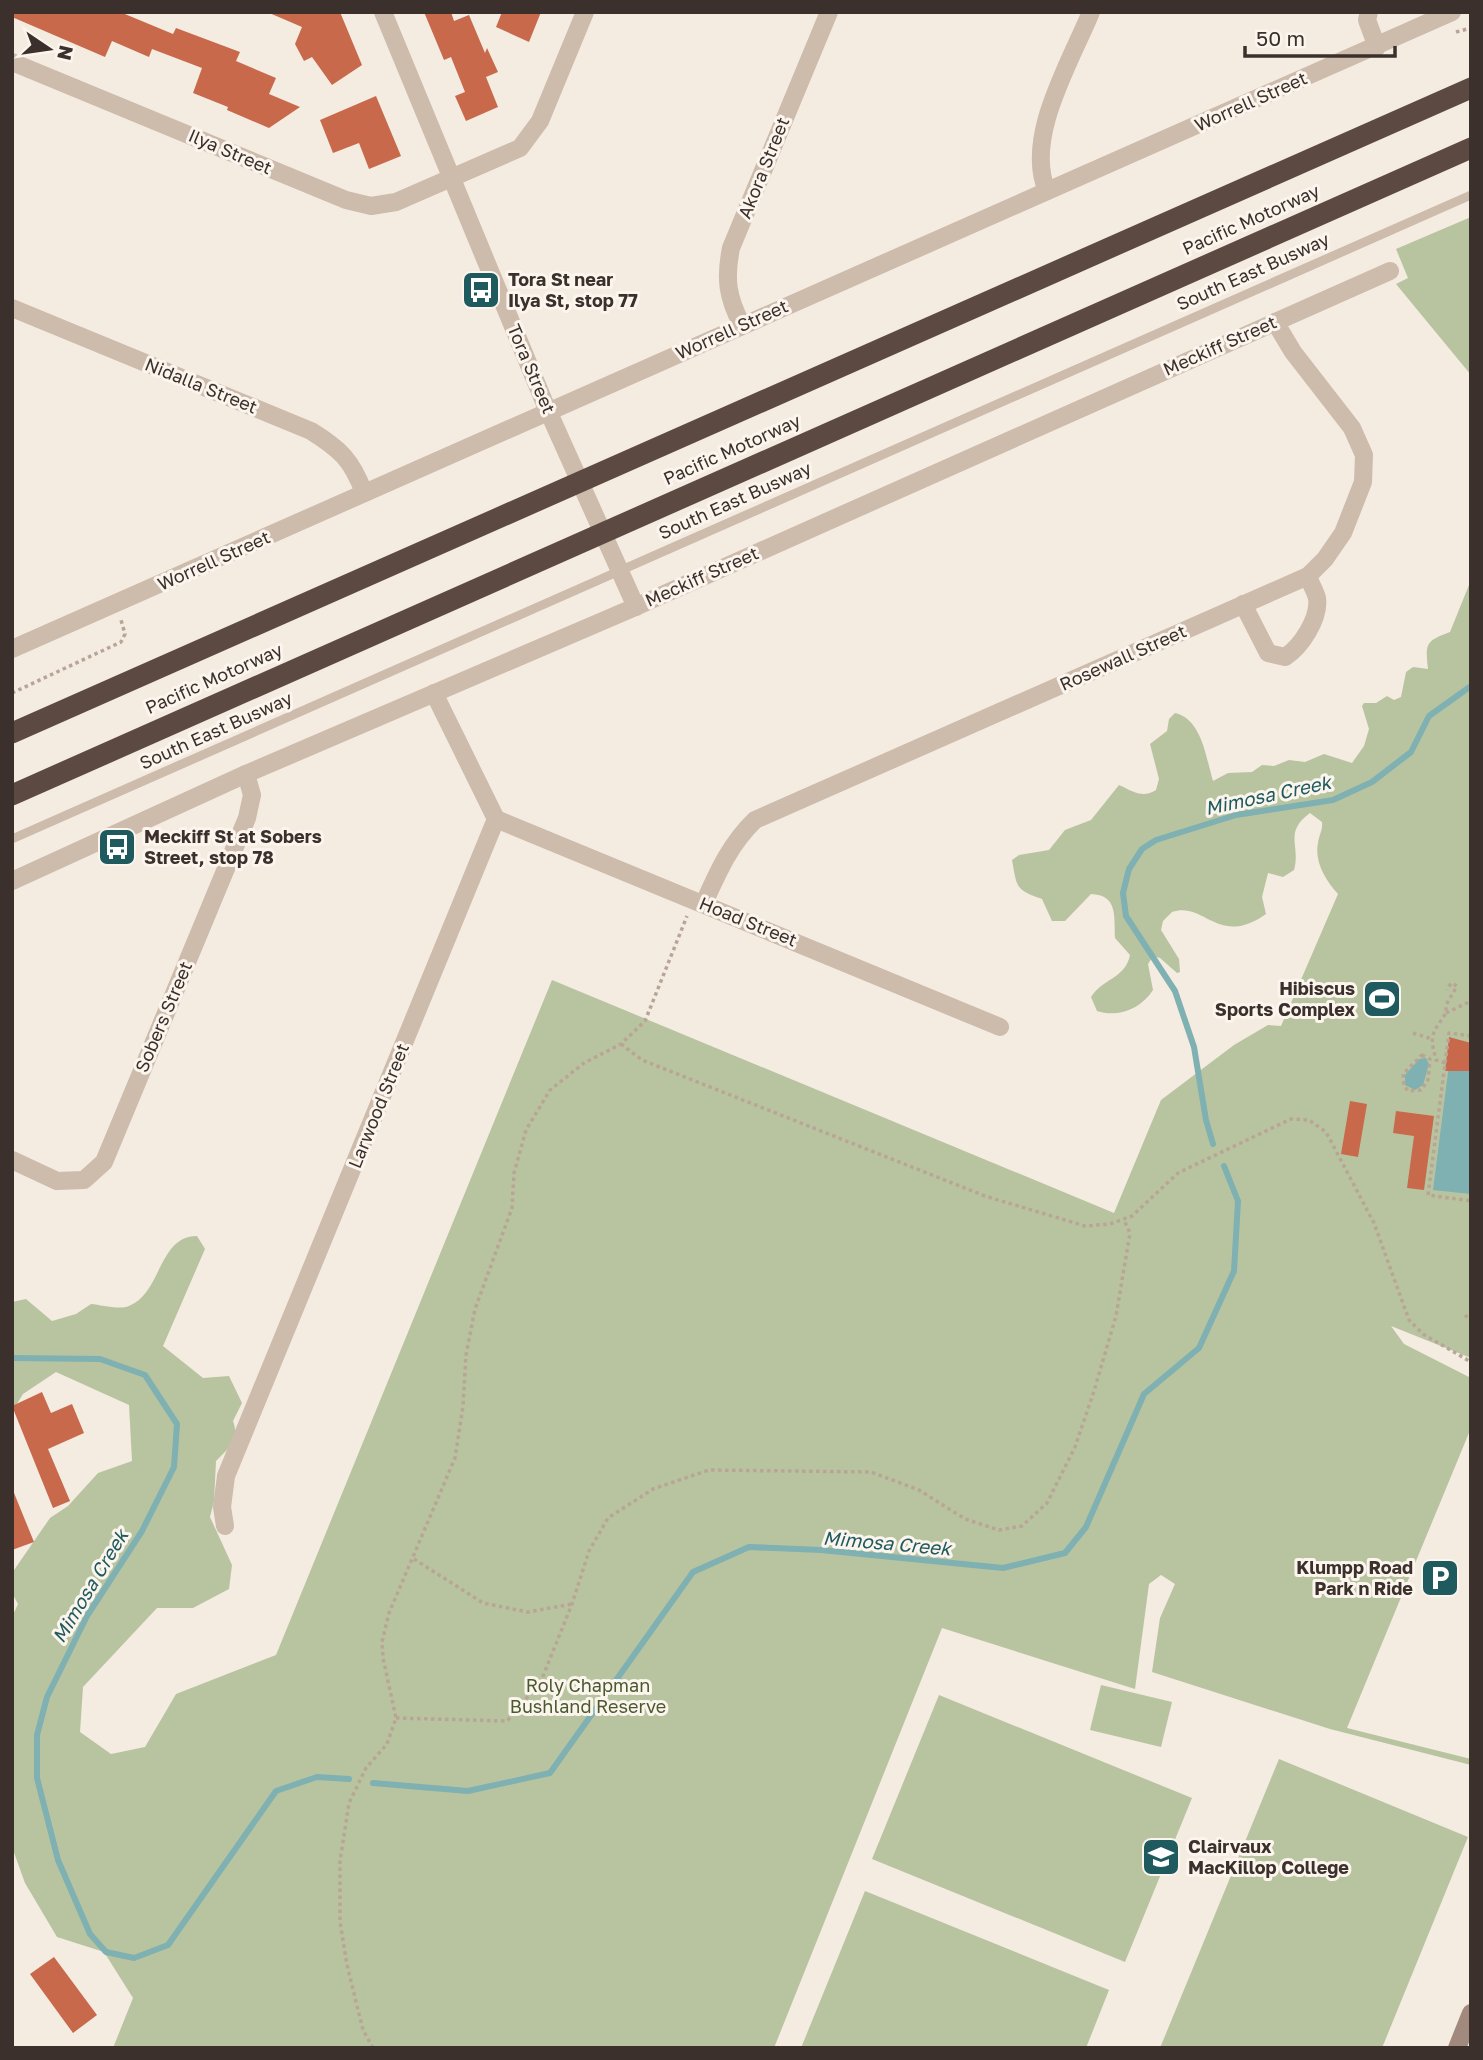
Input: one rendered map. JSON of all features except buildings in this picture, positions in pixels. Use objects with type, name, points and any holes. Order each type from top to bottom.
[{"type":"highway","name":"Pacific Motorway","points":[[12,733],[1471,88]]},
{"type":"highway","name":"Pacific Motorway","points":[[12,794],[1471,148]]},
{"type":"main road","points":[[1457,2048],[1471,2013]]},
{"type":"street","name":"Tora Street","points":[[383,12],[450,179],[549,412],[633,600]]},
{"type":"street","name":"Ilya Street","points":[[12,62],[356,204],[371,206],[396,202],[512,153],[527,140],[540,121],[585,12]]},
{"type":"street","name":"Akora Street","points":[[742,325],[729,302],[725,275],[731,248],[829,12]]},
{"type":"street","points":[[1047,191],[1038,160],[1042,131],[1091,12]]},
{"type":"street","points":[[1369,12],[1367,20],[1377,47]]},
{"type":"street","name":"Worrell Street","points":[[12,649],[1452,12]]},
{"type":"street","name":"Meckiff Street","points":[[12,881],[246,774],[434,693],[633,600],[1390,271]]},
{"type":"street","name":"Nidalla Street","points":[[12,308],[311,431],[339,448],[353,466],[364,493]]},
{"type":"street","name":"Rosewall Street","points":[[699,902],[738,837],[755,820],[1308,576],[1325,559],[1343,533],[1363,482],[1364,455],[1352,428],[1293,352],[1275,322]]},
{"type":"street","points":[[1243,604],[1268,653],[1285,657],[1298,649],[1316,613],[1317,598],[1308,576]]},
{"type":"street","points":[[434,693],[496,819]]},
{"type":"street","name":"Sobers Street","points":[[12,1160],[57,1181],[84,1180],[104,1162],[247,818],[251,794],[246,774]]},
{"type":"street","name":"Hoad Street","points":[[496,819],[1000,1027]]},
{"type":"street","name":"Larwood Street","points":[[225,1526],[222,1507],[226,1476],[496,819]]},
{"type":"lane","name":"South East Busway","points":[[12,839],[1471,195]]},
{"type":"path","points":[[12,693],[121,642],[125,634],[116,605]]},
{"type":"path","points":[[373,2048],[363,2030],[340,1922],[340,1861],[349,1803],[366,1768],[387,1744],[396,1718],[382,1642],[389,1613],[455,1458],[463,1406],[466,1355],[475,1309],[512,1208],[513,1173],[526,1130],[551,1090],[584,1063],[621,1044],[645,1021],[699,902]]},
{"type":"path","points":[[1446,1013],[1449,1000],[1457,986],[1451,983],[1447,990]]},
{"type":"path","points":[[1445,1063],[1436,1060],[1433,1048],[1432,1039],[1437,1024],[1446,1013],[1471,1001]]},
{"type":"path","points":[[1413,1032],[1432,1039]]},
{"type":"path","points":[[1471,1035],[1449,1033],[1428,1195],[1471,1201]]},
{"type":"path","points":[[621,1044],[642,1059],[985,1196],[1075,1225],[1093,1226],[1124,1220],[1140,1211],[1160,1186],[1178,1173],[1291,1119],[1309,1119],[1326,1132],[1374,1223],[1409,1320],[1423,1334],[1471,1362]]},
{"type":"path","points":[[1422,1055],[1430,1059],[1428,1080],[1421,1090],[1408,1091],[1404,1086],[1403,1074],[1422,1055],[1433,1048]]},
{"type":"path","points":[[396,1718],[507,1721],[541,1681],[572,1604],[589,1551],[608,1518],[653,1489],[709,1470],[871,1472],[919,1490],[965,1518],[999,1530],[1022,1526],[1047,1503],[1075,1447],[1094,1391],[1116,1316],[1130,1233],[1124,1220]]},
{"type":"path","points":[[1465,1315],[1471,1321]]},
{"type":"path","points":[[414,1559],[483,1603],[528,1612],[572,1604]]},
{"type":"green space","points":[[1471,217],[1471,375],[1396,284],[1408,278],[1396,249]]},
{"type":"green space","name":"Roly Chapman Bushland Reserve","points":[[1471,580],[1471,1358],[1391,1326],[1404,1344],[1471,1378],[1471,1428],[1347,1728],[1471,1759],[1471,1765],[1330,1729],[1152,1672],[1160,1618],[1175,1584],[1161,1575],[1149,1584],[1135,1689],[942,1628],[774,2048],[113,2048],[133,1998],[104,1952],[57,1937],[25,1883],[12,1847],[12,1617],[18,1604],[12,1593],[12,1573],[50,1518],[68,1506],[98,1473],[132,1461],[129,1405],[56,1372],[23,1394],[12,1412],[12,1302],[26,1299],[52,1321],[76,1314],[91,1304],[129,1306],[148,1290],[167,1255],[184,1238],[197,1236],[205,1249],[163,1346],[203,1378],[229,1376],[242,1403],[233,1421],[234,1438],[216,1461],[214,1501],[210,1517],[232,1565],[229,1589],[193,1608],[157,1608],[83,1687],[80,1732],[111,1754],[145,1747],[176,1694],[276,1655],[552,980],[1114,1213],[1161,1100],[1234,1045],[1268,1025],[1281,1026],[1338,894],[1319,864],[1317,850],[1322,822],[1310,813],[1297,827],[1294,870],[1283,877],[1268,873],[1262,897],[1266,914],[1250,923],[1236,926],[1213,922],[1194,912],[1172,912],[1163,921],[1161,930],[1179,959],[1180,972],[1177,973],[1160,958],[1153,956],[1148,964],[1153,990],[1136,1007],[1113,1013],[1097,1011],[1091,997],[1101,986],[1119,974],[1130,955],[1115,938],[1113,908],[1110,903],[1100,895],[1091,894],[1065,921],[1052,921],[1042,899],[1027,893],[1019,886],[1012,860],[1019,855],[1049,850],[1065,830],[1091,820],[1119,785],[1142,794],[1156,790],[1159,779],[1150,744],[1167,731],[1169,719],[1175,713],[1184,717],[1197,731],[1213,781],[1228,773],[1252,772],[1262,765],[1274,766],[1289,760],[1305,762],[1324,754],[1352,763],[1364,746],[1369,729],[1362,706],[1364,703],[1376,703],[1387,696],[1394,700],[1401,697],[1406,672],[1413,667],[1428,669],[1427,648],[1436,638],[1450,632]]},
{"type":"green space","points":[[1101,1685],[1172,1702],[1161,1747],[1090,1730]]},
{"type":"green space","points":[[939,1695],[1192,1798],[1125,1962],[872,1859]]},
{"type":"green space","points":[[1279,1759],[1468,1837],[1382,2048],[1160,2048]]},
{"type":"green space","points":[[865,1891],[1109,1990],[1086,2048],[801,2048]]},
{"type":"water","points":[[1452,1041],[1471,1043],[1471,1194],[1433,1190]]},
{"type":"water","points":[[1426,1058],[1429,1064],[1423,1085],[1415,1090],[1405,1085],[1405,1075],[1419,1059]]},
{"type":"waterway","name":"Mimosa Creek","points":[[1213,1144],[1206,1120],[1194,1047],[1175,991],[1126,916],[1123,893],[1129,869],[1142,849],[1156,840],[1236,815],[1333,800],[1372,782],[1411,752],[1429,716],[1471,686]]},
{"type":"waterway","name":"Mimosa Creek","points":[[373,1783],[468,1791],[550,1773],[693,1572],[749,1547],[821,1550],[1003,1568],[1065,1553],[1086,1527],[1144,1394],[1199,1348],[1234,1271],[1238,1201],[1224,1166]]},
{"type":"waterway","name":"Mimosa Creek","points":[[12,1358],[100,1359],[145,1375],[177,1424],[174,1467],[142,1531],[87,1616],[47,1697],[37,1735],[37,1778],[58,1860],[90,1934],[106,1952],[134,1958],[168,1945],[276,1791],[317,1777],[349,1779]]},
{"type":"place","name":"Tora St near Ilya St, stop 77","points":[[481,290]]},
{"type":"place","name":"Meckiff St at Sobers Street, stop 78","points":[[117,847]]},
{"type":"place","name":"Hibiscus Sports Complex","points":[[1382,999]]},
{"type":"place","name":"Klumpp Road Park n Ride","points":[[1440,1578]]},
{"type":"place","name":"Clairvaux MacKillop College","points":[[1161,1857]]}]
